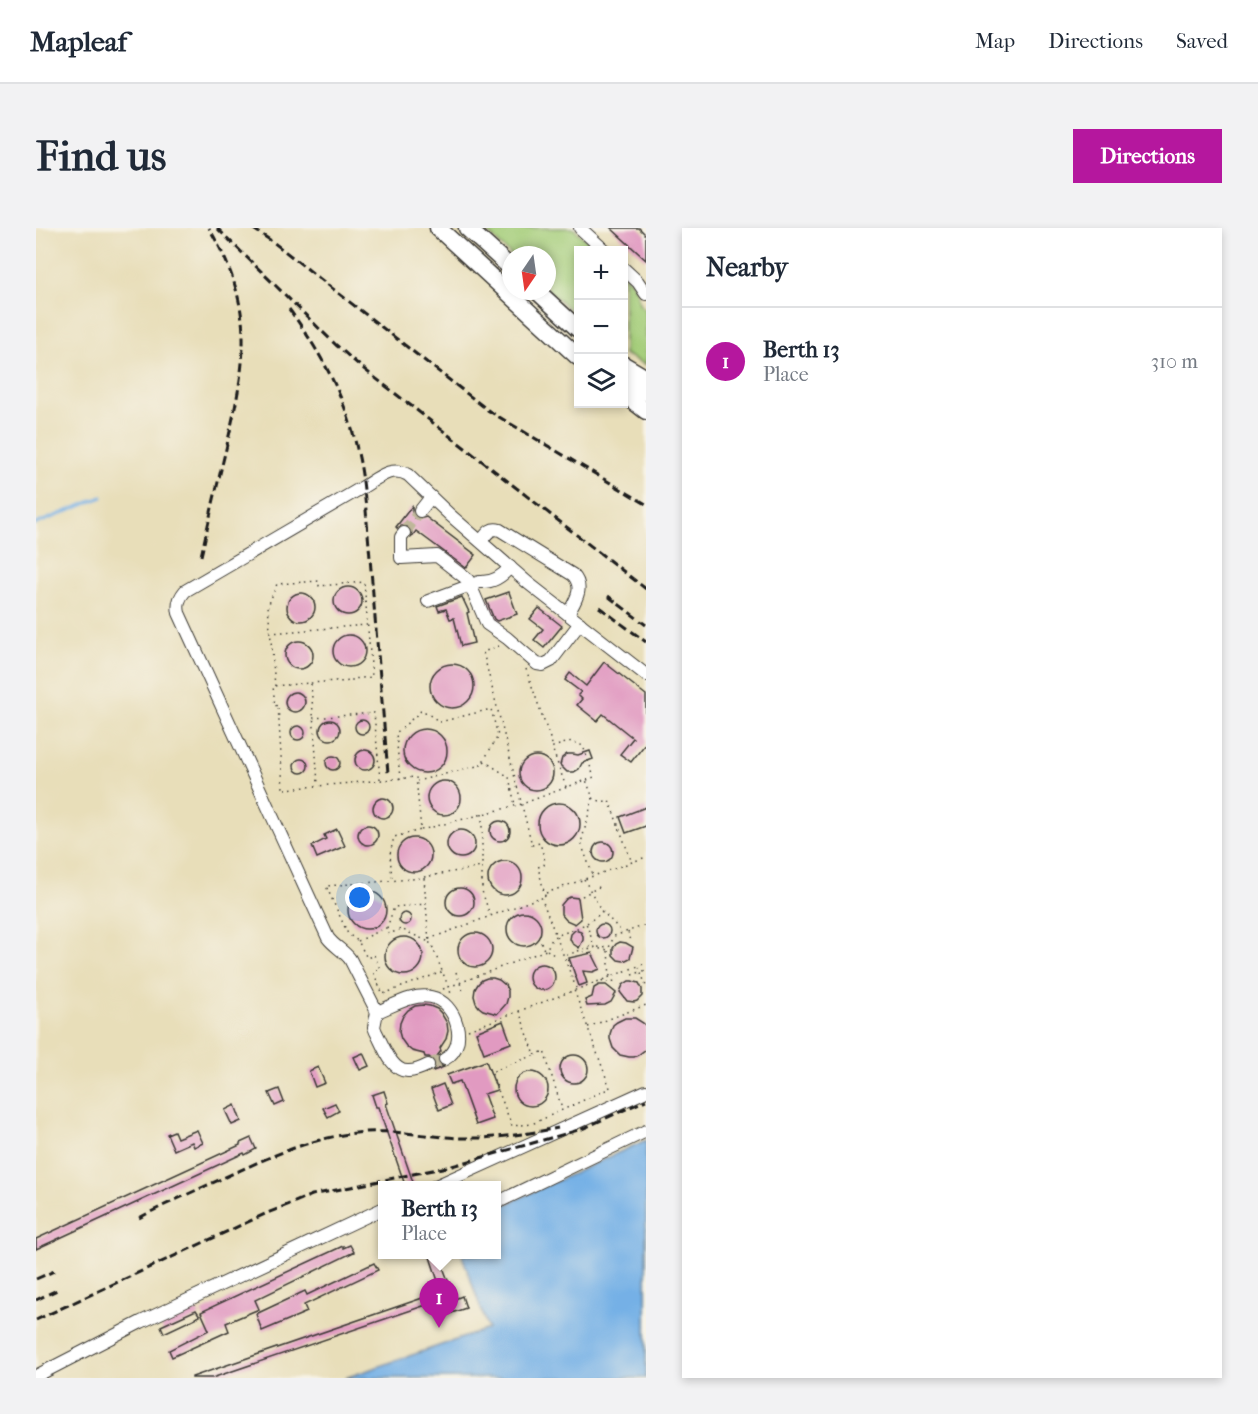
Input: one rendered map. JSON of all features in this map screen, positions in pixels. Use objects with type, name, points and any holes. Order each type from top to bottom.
[{"type":"main road","points":[[438,228],[576,354]]},
{"type":"main road","points":[[467,228],[502,260]]},
{"type":"main road","points":[[547,300],[574,324]]},
{"type":"main road","points":[[628,372],[646,372]]},
{"type":"main road","points":[[628,373],[646,378]]},
{"type":"main road","points":[[628,375],[646,392]]},
{"type":"main road","points":[[628,397],[646,411]]},
{"type":"street","points":[[580,228],[600,246]]},
{"type":"street","points":[[628,273],[646,294]]},
{"type":"street","points":[[428,1065],[404,1071],[396,1067],[387,1053],[374,1027],[377,1012],[351,959],[328,938],[179,613],[179,601],[185,591],[391,471],[400,471],[510,567],[646,675]]},
{"type":"street","points":[[420,511],[431,497]]},
{"type":"street","points":[[481,541],[490,530],[500,530],[573,574],[579,587],[577,597],[568,614]]},
{"type":"street","points":[[404,533],[401,537],[401,558],[437,556],[468,580],[487,624],[540,665],[551,661],[580,623]]},
{"type":"street","points":[[428,602],[470,585],[479,582],[486,583],[502,577],[510,567]]},
{"type":"street","points":[[377,1012],[421,996],[429,996],[445,1003],[452,1012],[459,1036],[454,1052],[445,1059]]},
{"type":"street","points":[[448,1181],[646,1091]]},
{"type":"street","points":[[501,1201],[646,1131]]},
{"type":"street","points":[[36,1376],[141,1322],[378,1211]]},
{"type":"path","points":[[275,686],[352,681],[352,679],[372,677],[364,582],[319,586],[319,580],[277,584],[268,606],[275,706],[279,705],[283,789],[416,777],[421,830]]},
{"type":"path","points":[[270,633],[368,625]]},
{"type":"path","points":[[506,643],[483,652],[532,845],[540,843],[545,861],[544,865],[538,867],[545,894]]},
{"type":"path","points":[[524,666],[566,788]]},
{"type":"path","points":[[310,683],[319,786]]},
{"type":"path","points":[[400,779],[396,734],[422,710],[440,722],[491,709],[498,736],[481,765],[417,781]]},
{"type":"path","points":[[313,718],[375,713],[381,780]]},
{"type":"path","points":[[392,880],[390,854],[394,837],[516,806],[594,777],[583,746],[572,741],[553,747]]},
{"type":"path","points":[[484,760],[509,777],[516,806]]},
{"type":"path","points":[[586,780],[593,798],[581,843],[593,876]]},
{"type":"path","points":[[513,794],[519,792]]},
{"type":"path","points":[[593,798],[602,802],[609,800],[631,861]]},
{"type":"path","points":[[482,814],[482,891],[491,916]]},
{"type":"path","points":[[386,928],[389,934],[401,930],[429,941],[545,896],[545,894],[646,857]]},
{"type":"path","points":[[442,972],[383,994],[373,972],[380,969],[374,955],[367,958],[358,940],[348,934],[326,886],[424,878],[424,876],[482,866]]},
{"type":"path","points":[[424,878],[429,941],[453,998]]},
{"type":"path","points":[[584,879],[603,912],[623,933]]},
{"type":"path","points":[[582,896],[601,886]]},
{"type":"path","points":[[541,897],[610,1088],[532,1124],[512,1126],[491,1072],[544,1052],[562,1110]]},
{"type":"path","points":[[358,940],[388,927],[394,906],[426,904]]},
{"type":"path","points":[[441,990],[546,950],[553,937],[580,927],[603,912]]},
{"type":"path","points":[[586,923],[595,947]]},
{"type":"path","points":[[610,977],[608,949],[614,936],[646,925]]},
{"type":"path","points":[[628,932],[632,943]]},
{"type":"path","points":[[541,942],[546,950],[554,955]]},
{"type":"path","points":[[568,967],[570,966],[567,955],[595,947],[608,949]]},
{"type":"path","points":[[583,952],[595,947]]},
{"type":"path","points":[[465,1031],[646,963]]},
{"type":"path","points":[[639,966],[646,986]]},
{"type":"path","points":[[632,975],[646,970]]},
{"type":"path","points":[[456,972],[464,994]]},
{"type":"path","points":[[602,980],[603,982],[618,981]]},
{"type":"path","points":[[588,1027],[646,1005]]},
{"type":"path","points":[[519,1011],[535,1055]]},
{"type":"green space","points":[[483,228],[573,228],[593,246],[574,246],[574,313],[556,297],[556,246],[502,246]]},
{"type":"green space","points":[[628,279],[635,288],[639,304],[646,310],[646,365],[628,356]]},
{"type":"water","points":[[646,1140],[646,1378],[345,1378],[488,1329],[463,1259],[501,1259],[501,1207]]},
{"type":"building","points":[[611,228],[639,228],[646,235],[646,260]]},
{"type":"building","points":[[412,506],[415,518],[426,517],[476,555],[466,568],[416,531],[411,538],[412,530],[408,526],[396,527]]},
{"type":"building","points":[[348,587],[358,591],[362,601],[358,611],[348,615],[338,611],[334,601],[338,591]]},
{"type":"building","points":[[509,592],[517,614],[497,621],[486,600]]},
{"type":"building","points":[[301,593],[311,597],[315,607],[311,617],[301,621],[291,617],[287,607],[291,597]]},
{"type":"building","points":[[462,597],[469,612],[467,613],[474,643],[461,646],[454,618],[450,619],[446,609],[439,611],[437,606]]},
{"type":"building","points":[[539,608],[562,626],[544,648],[534,640],[543,629],[530,619]]},
{"type":"building","points":[[349,635],[361,639],[365,651],[361,663],[349,667],[337,663],[333,651],[337,639]]},
{"type":"building","points":[[299,641],[309,645],[313,655],[309,665],[299,669],[289,665],[285,655],[289,645]]},
{"type":"building","points":[[604,662],[646,695],[646,743],[631,762],[620,754],[633,738],[603,714],[597,721],[577,705],[582,699],[578,695],[581,692],[565,680],[570,673],[586,686]]},
{"type":"building","points":[[452,664],[467,671],[474,686],[467,701],[452,708],[437,701],[430,686],[437,671]]},
{"type":"building","points":[[295,692],[302,695],[305,702],[302,709],[295,712],[288,709],[285,702],[288,695]]},
{"type":"building","points":[[330,720],[337,723],[340,730],[337,737],[330,740],[323,737],[320,730],[323,723]]},
{"type":"building","points":[[359,720],[365,720],[369,727],[365,734],[359,734],[355,730],[355,724]]},
{"type":"building","points":[[295,726],[301,726],[305,733],[301,740],[295,740],[291,736],[291,730]]},
{"type":"building","points":[[425,729],[440,736],[447,751],[440,766],[425,773],[410,766],[403,751],[410,736]]},
{"type":"building","points":[[365,750],[372,753],[375,760],[372,767],[365,770],[358,767],[355,760],[358,753]]},
{"type":"building","points":[[590,751],[593,759],[582,763],[574,772],[567,772],[560,765],[562,758],[567,754],[578,755]]},
{"type":"building","points":[[330,756],[336,756],[340,763],[336,770],[330,770],[326,766],[326,760]]},
{"type":"building","points":[[536,756],[548,761],[553,773],[548,785],[536,790],[524,785],[519,773],[524,761]]},
{"type":"building","points":[[298,759],[304,759],[308,766],[304,773],[298,773],[294,769],[294,763]]},
{"type":"building","points":[[444,781],[456,786],[461,798],[456,810],[444,815],[432,810],[427,798],[432,786]]},
{"type":"building","points":[[383,798],[390,801],[393,808],[390,815],[383,818],[376,815],[373,808],[376,801]]},
{"type":"building","points":[[559,803],[574,809],[580,824],[574,839],[559,845],[544,839],[538,824],[544,809]]},
{"type":"building","points":[[646,807],[646,826],[626,833],[620,817]]},
{"type":"building","points":[[500,821],[507,824],[510,831],[507,838],[500,841],[493,838],[490,831],[493,824]]},
{"type":"building","points":[[368,825],[375,828],[378,835],[375,842],[368,845],[361,842],[358,835],[361,828]]},
{"type":"building","points":[[337,829],[345,846],[317,858],[312,846],[326,839],[324,835]]},
{"type":"building","points":[[461,830],[471,834],[475,844],[471,854],[461,858],[451,854],[447,844],[451,834]]},
{"type":"building","points":[[414,838],[426,843],[431,855],[426,867],[414,872],[402,867],[397,855],[402,843]]},
{"type":"building","points":[[603,842],[610,845],[613,852],[610,859],[603,862],[596,859],[593,852],[596,845]]},
{"type":"building","points":[[505,861],[517,866],[522,878],[517,890],[505,895],[493,890],[488,878],[493,866]]},
{"type":"building","points":[[460,888],[470,892],[474,902],[470,912],[460,916],[450,912],[446,902],[450,892]]},
{"type":"building","points":[[367,891],[380,897],[386,910],[380,923],[367,929],[354,923],[348,910],[354,897]]},
{"type":"building","points":[[570,897],[578,898],[581,919],[575,924],[566,920],[561,914],[561,905]]},
{"type":"building","points":[[524,912],[536,917],[541,929],[536,941],[524,946],[512,941],[507,929],[512,917]]},
{"type":"building","points":[[407,913],[410,914],[410,924],[403,925],[400,924],[399,917],[400,914]]},
{"type":"building","points":[[603,924],[608,926],[610,931],[608,936],[603,938],[598,936],[596,931],[598,926]]},
{"type":"building","points":[[575,930],[581,932],[583,936],[579,948],[570,939]]},
{"type":"building","points":[[475,933],[487,938],[492,950],[487,962],[475,967],[463,962],[458,950],[463,938]]},
{"type":"building","points":[[404,937],[417,943],[423,956],[417,969],[404,975],[391,969],[385,956],[391,943]]},
{"type":"building","points":[[620,942],[633,947],[630,958],[624,961],[618,960],[613,955],[613,948]]},
{"type":"building","points":[[592,953],[600,969],[593,972],[583,971],[587,983],[579,986],[569,958]]},
{"type":"building","points":[[542,964],[551,968],[555,977],[551,986],[542,990],[533,986],[529,977],[533,968]]},
{"type":"building","points":[[487,978],[499,980],[508,991],[506,1004],[497,1014],[479,1007],[474,996],[478,984]]},
{"type":"building","points":[[629,981],[639,983],[642,989],[642,996],[634,1002],[627,1001],[620,992],[623,985]]},
{"type":"building","points":[[606,985],[616,993],[611,1002],[605,1005],[587,1006],[585,1000],[592,997],[594,988]]},
{"type":"building","points":[[423,1005],[437,1009],[447,1023],[446,1039],[437,1056],[439,1065],[444,1067],[433,1071],[436,1066],[435,1061],[425,1057],[424,1054],[412,1051],[401,1039],[399,1032],[400,1023],[408,1010]]},
{"type":"building","points":[[625,1018],[635,1018],[646,1026],[646,1049],[634,1057],[620,1055],[613,1048],[610,1039],[613,1025]]},
{"type":"building","points":[[503,1021],[511,1043],[484,1053],[476,1032]]},
{"type":"building","points":[[363,1053],[369,1066],[360,1070],[354,1057]]},
{"type":"building","points":[[574,1055],[584,1059],[588,1069],[584,1079],[574,1083],[564,1079],[560,1069],[564,1059]]},
{"type":"building","points":[[486,1061],[497,1090],[484,1094],[493,1119],[476,1125],[460,1081],[451,1084],[447,1075]]},
{"type":"building","points":[[318,1067],[325,1083],[315,1087],[309,1071]]},
{"type":"building","points":[[531,1072],[543,1077],[548,1089],[543,1101],[531,1106],[519,1101],[514,1089],[519,1077]]},
{"type":"building","points":[[443,1084],[451,1105],[439,1110],[431,1089]]},
{"type":"building","points":[[279,1089],[284,1102],[275,1106],[269,1093]]},
{"type":"building","points":[[384,1091],[388,1103],[386,1104],[413,1181],[404,1181],[372,1095]]},
{"type":"building","points":[[335,1103],[339,1111],[328,1117],[323,1108]]},
{"type":"building","points":[[235,1105],[241,1121],[232,1125],[225,1110]]},
{"type":"building","points":[[197,1130],[203,1143],[194,1147],[192,1142],[174,1150],[167,1134],[174,1131],[177,1138]]},
{"type":"building","points":[[251,1138],[256,1149],[245,1155],[244,1153],[36,1249],[36,1239]]},
{"type":"building","points":[[350,1245],[354,1252],[255,1300],[259,1309],[226,1323],[229,1331],[172,1357],[169,1350],[209,1330],[201,1312],[343,1246],[343,1248]]},
{"type":"building","points":[[431,1259],[440,1259],[455,1299],[462,1296],[466,1308],[440,1317],[435,1302],[212,1378],[192,1378],[440,1292]]},
{"type":"building","points":[[374,1263],[378,1270],[304,1305],[307,1312],[262,1331],[256,1314],[305,1291],[307,1295]]},
{"type":"building","points":[[196,1310],[200,1316],[164,1333],[161,1326]]},
{"type":"waterway","points":[[36,524],[102,497]]},
{"type":"tunnel","points":[[404,533],[420,511]]},
{"type":"tunnel","points":[[428,1065],[445,1059]]},
{"type":"railway","points":[[201,556],[239,389],[243,336],[241,311],[235,285],[209,228]]},
{"type":"railway","points":[[217,228],[360,366],[646,589]]},
{"type":"railway","points":[[252,228],[489,411],[646,504]]},
{"type":"railway","points":[[289,309],[311,341],[339,393],[359,458],[388,773]]},
{"type":"railway","points":[[608,596],[646,625]]},
{"type":"railway","points":[[599,607],[646,642]]},
{"type":"railway","points":[[380,1181],[452,1166],[582,1129],[646,1100]]},
{"type":"railway","points":[[139,1218],[258,1163],[328,1138],[366,1132],[486,1138],[558,1128]]},
{"type":"railway","points":[[36,1320],[265,1214],[312,1195],[378,1181]]},
{"type":"railway","points":[[36,1279],[54,1271]]},
{"type":"railway","points":[[36,1300],[59,1289]]},
{"type":"place","name":"Berth 13","points":[[439,1328]]}]
